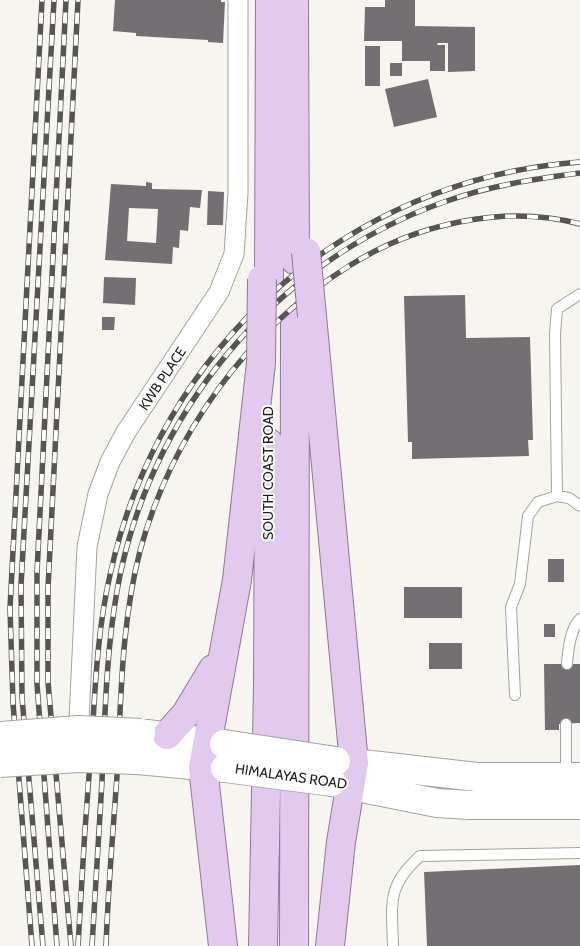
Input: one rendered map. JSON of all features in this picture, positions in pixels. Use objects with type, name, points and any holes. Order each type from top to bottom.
[{"type":"main road","name":"SOUTH COAST ROAD","points":[[263,946],[268,686],[265,362],[280,265],[270,0]]},
{"type":"main road","points":[[294,0],[294,167],[304,208],[280,265],[303,320],[343,773],[341,842],[331,943]]},
{"type":"main road","name":"SOUTH COAST ROAD","points":[[294,946],[303,320]]},
{"type":"main road","points":[[223,946],[214,755],[222,652],[237,580],[265,362]]},
{"type":"main road","points":[[154,734],[186,714],[222,652]]},
{"type":"street","name":"KWB PLACE","points":[[78,758],[87,547],[98,494],[110,462],[126,432],[219,292],[234,254],[238,193],[238,0]]},
{"type":"street","name":"HIMALAYAS ROAD","points":[[0,736],[78,730],[154,734],[214,755],[343,773],[477,777],[573,777]]},
{"type":"street","name":"HIMALAYAS ROAD","points":[[0,763],[78,758],[137,760],[214,755]]},
{"type":"street","name":"HIMALAYAS ROAD","points":[[343,773],[437,803],[580,805]]},
{"type":"lane","points":[[557,496],[555,334],[557,310],[580,294]]},
{"type":"lane","points":[[515,695],[511,608],[520,584],[528,516],[538,502],[557,496],[569,498],[580,506]]},
{"type":"lane","points":[[567,664],[575,624],[580,619]]},
{"type":"lane","points":[[566,724],[573,777]]},
{"type":"lane","points":[[393,946],[392,905],[395,886],[405,870],[420,856],[580,854]]},
{"type":"building","points":[[115,0],[221,0],[221,2],[225,2],[223,43],[208,42],[208,40],[136,36],[136,33],[113,31]]},
{"type":"building","points":[[385,0],[415,0],[415,26],[475,27],[475,71],[448,72],[448,43],[438,43],[437,45],[445,45],[445,71],[430,71],[430,61],[402,61],[402,41],[364,41],[365,7],[385,7]]},
{"type":"building","points":[[365,46],[380,46],[380,86],[365,86]]},
{"type":"building","points":[[390,63],[402,63],[402,76],[390,76]]},
{"type":"building","points":[[428,79],[437,117],[394,127],[385,89]]},
{"type":"building","points":[[146,182],[152,183],[152,189],[202,190],[200,208],[190,207],[188,231],[180,230],[179,248],[173,247],[172,264],[105,260],[111,184],[146,186]],"holes":[[[129,208],[158,209],[156,243],[127,241]]]},
{"type":"building","points":[[208,191],[224,192],[223,225],[207,225]]},
{"type":"building","points":[[104,277],[136,278],[135,305],[103,303]]},
{"type":"building","points":[[465,295],[466,338],[530,337],[533,440],[528,440],[529,456],[412,459],[412,442],[408,442],[404,296]]},
{"type":"building","points":[[102,317],[115,317],[114,330],[102,330]]},
{"type":"building","points":[[548,559],[564,559],[564,582],[548,582]]},
{"type":"building","points":[[404,587],[462,587],[462,618],[404,618]]},
{"type":"building","points":[[544,624],[555,624],[555,637],[544,637]]},
{"type":"building","points":[[429,643],[462,643],[462,669],[429,669]]},
{"type":"building","points":[[544,664],[580,664],[580,723],[559,724],[559,730],[545,730]]},
{"type":"building","points":[[580,865],[580,946],[427,946],[424,872]]},
{"type":"railway","points":[[32,946],[13,703],[10,608],[42,0]]},
{"type":"railway","points":[[43,946],[22,697],[21,585],[54,0]]},
{"type":"railway","points":[[57,946],[37,684],[37,572],[66,0]]},
{"type":"railway","points":[[71,946],[48,682],[48,588],[78,0]]},
{"type":"railway","points":[[78,946],[97,666],[106,593],[135,493],[171,417],[219,349],[276,290],[342,240],[415,202],[495,175],[580,162]]},
{"type":"railway","points":[[92,946],[106,685],[117,591],[133,526],[157,464],[189,406],[228,353],[274,305],[326,263],[382,229],[461,196],[494,187],[580,173]]},
{"type":"railway","points":[[106,946],[121,691],[129,606],[140,551],[154,508],[172,467],[193,427],[218,389],[278,321],[312,292],[349,266],[375,251],[431,229],[490,217],[521,216],[551,218],[580,224]]}]
